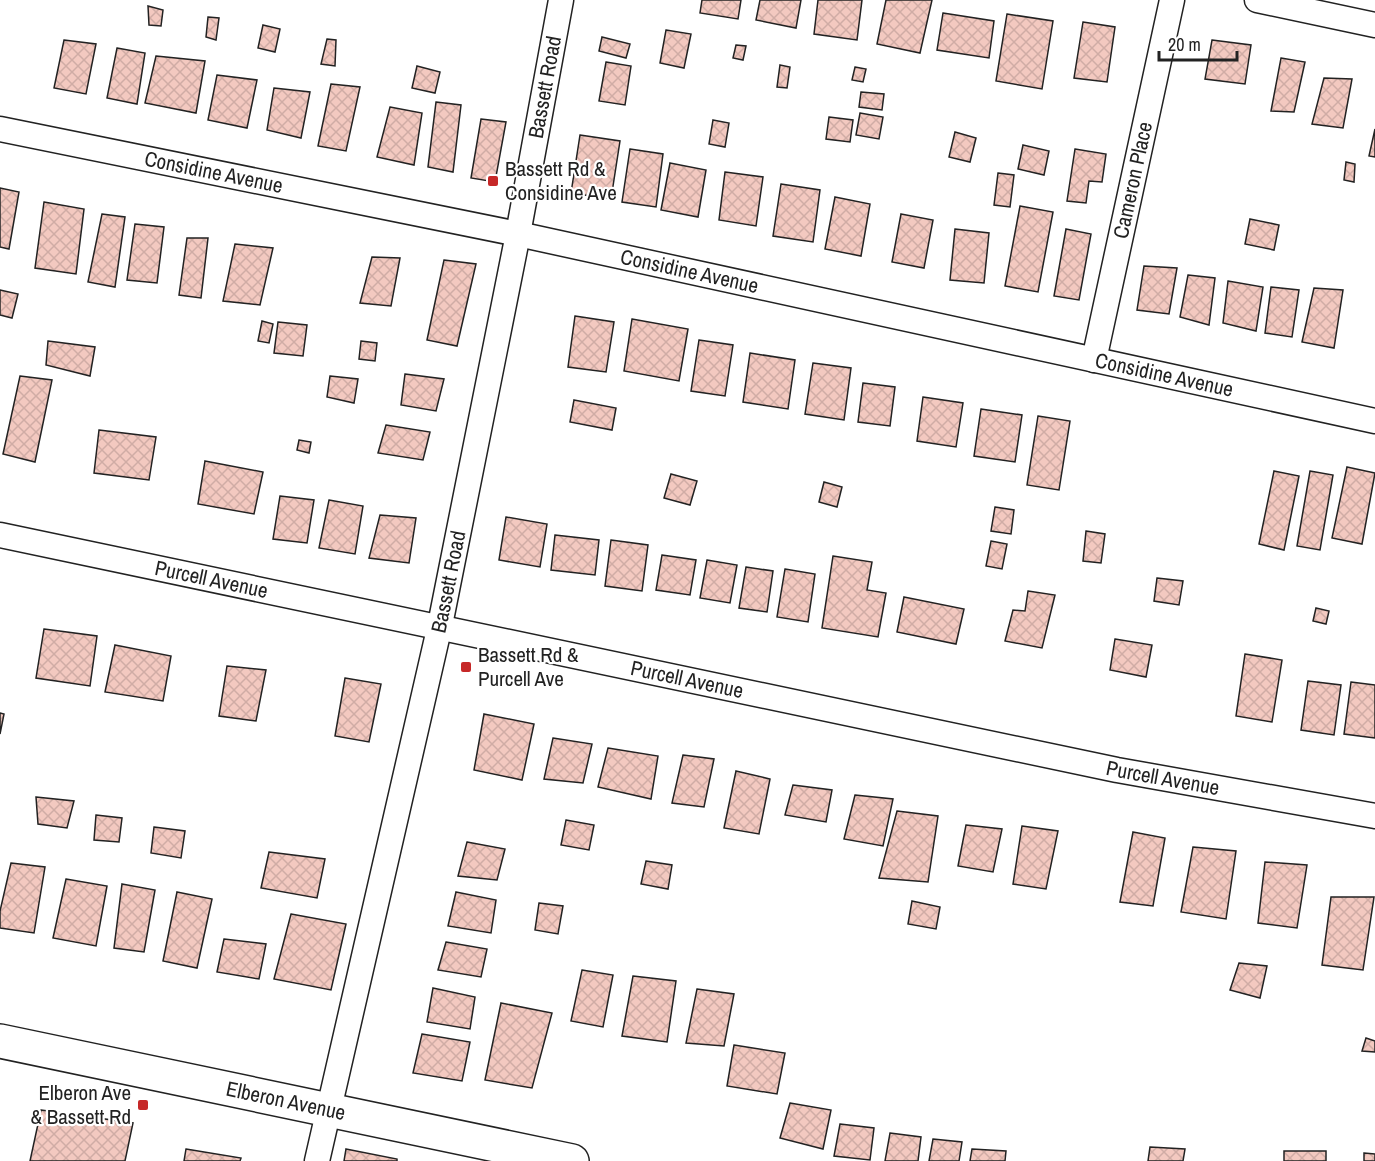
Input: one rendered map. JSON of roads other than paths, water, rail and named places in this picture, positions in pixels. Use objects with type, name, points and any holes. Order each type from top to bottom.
[{"type":"street","name":"Bassett Road","points":[[317,1161],[327,1108],[440,625],[518,234],[561,0]]},
{"type":"street","name":"Cameron Place","points":[[1094,360],[1172,0]]},
{"type":"street","points":[[1257,0],[1375,25]]},
{"type":"street","name":"Considine Avenue","points":[[0,129],[518,234],[1375,421]]},
{"type":"street","name":"Purcell Avenue","points":[[0,535],[440,625],[1117,770],[1375,816]]},
{"type":"street","name":"Elberon Avenue","points":[[0,1041],[572,1161]]},
{"type":"place","name":"Bassett Rd & Considine Ave","points":[[493,181]]},
{"type":"place","name":"Bassett Rd & Purcell Ave","points":[[466,667]]},
{"type":"place","name":"Elberon Ave & Bassett Rd","points":[[143,1105]]}]
